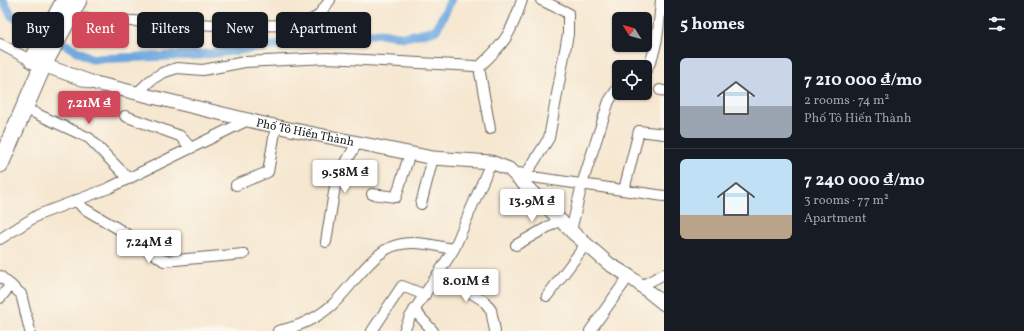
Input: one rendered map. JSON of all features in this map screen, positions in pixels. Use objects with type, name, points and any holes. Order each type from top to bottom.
[{"type":"main road","points":[[62,12],[64,0]]},
{"type":"main road","points":[[64,19],[78,0]]},
{"type":"main road","points":[[0,136],[46,48]]},
{"type":"main road","points":[[0,164],[24,108],[39,60]]},
{"type":"street","points":[[64,23],[231,26],[293,25],[308,22],[318,16],[330,0]]},
{"type":"street","points":[[137,94],[162,73],[177,68],[203,70],[245,62],[328,58],[480,67],[496,52],[510,34],[522,0]]},
{"type":"street","points":[[524,176],[549,138],[568,34],[568,13],[541,0]]},
{"type":"street","points":[[651,60],[658,34],[661,0]]},
{"type":"street","points":[[0,44],[39,60]]},
{"type":"street","name":"Phố Tô Hiến Thành","points":[[39,60],[91,82],[248,120],[433,158],[491,162],[508,169],[571,231],[609,264],[629,276],[664,304]]},
{"type":"street","points":[[480,67],[490,129]]},
{"type":"street","points":[[571,231],[582,184],[609,101],[612,96]]},
{"type":"street","points":[[24,108],[89,138],[129,179]]},
{"type":"street","points":[[126,116],[180,136],[191,148]]},
{"type":"street","points":[[0,239],[38,215],[129,179],[248,120]]},
{"type":"street","points":[[236,185],[268,172],[276,126]]},
{"type":"street","points":[[624,190],[639,131],[664,134]]},
{"type":"street","points":[[326,242],[336,180],[357,143]]},
{"type":"street","points":[[372,194],[396,197],[410,153]]},
{"type":"street","points":[[421,204],[433,158]]},
{"type":"street","points":[[404,331],[414,310],[440,273],[454,249],[491,162]]},
{"type":"street","points":[[508,169],[524,176],[664,196]]},
{"type":"street","points":[[76,200],[83,208],[122,231],[164,261],[244,254]]},
{"type":"street","points":[[516,245],[560,220]]},
{"type":"street","points":[[278,331],[316,318],[333,304],[384,250],[395,245],[410,243],[422,243],[454,249]]},
{"type":"street","points":[[547,296],[586,244]]},
{"type":"street","points":[[440,273],[484,301],[491,310],[495,331]]},
{"type":"street","points":[[641,286],[664,274]]},
{"type":"street","points":[[0,276],[21,294],[30,331]]},
{"type":"street","points":[[590,331],[629,276]]},
{"type":"street","points":[[0,298],[11,285]]},
{"type":"street","points":[[372,331],[402,286],[425,295]]},
{"type":"street","points":[[414,310],[433,331]]},
{"type":"waterway","points":[[3,0],[12,16],[92,59],[199,55],[380,33],[405,37],[436,30],[451,0]]}]
